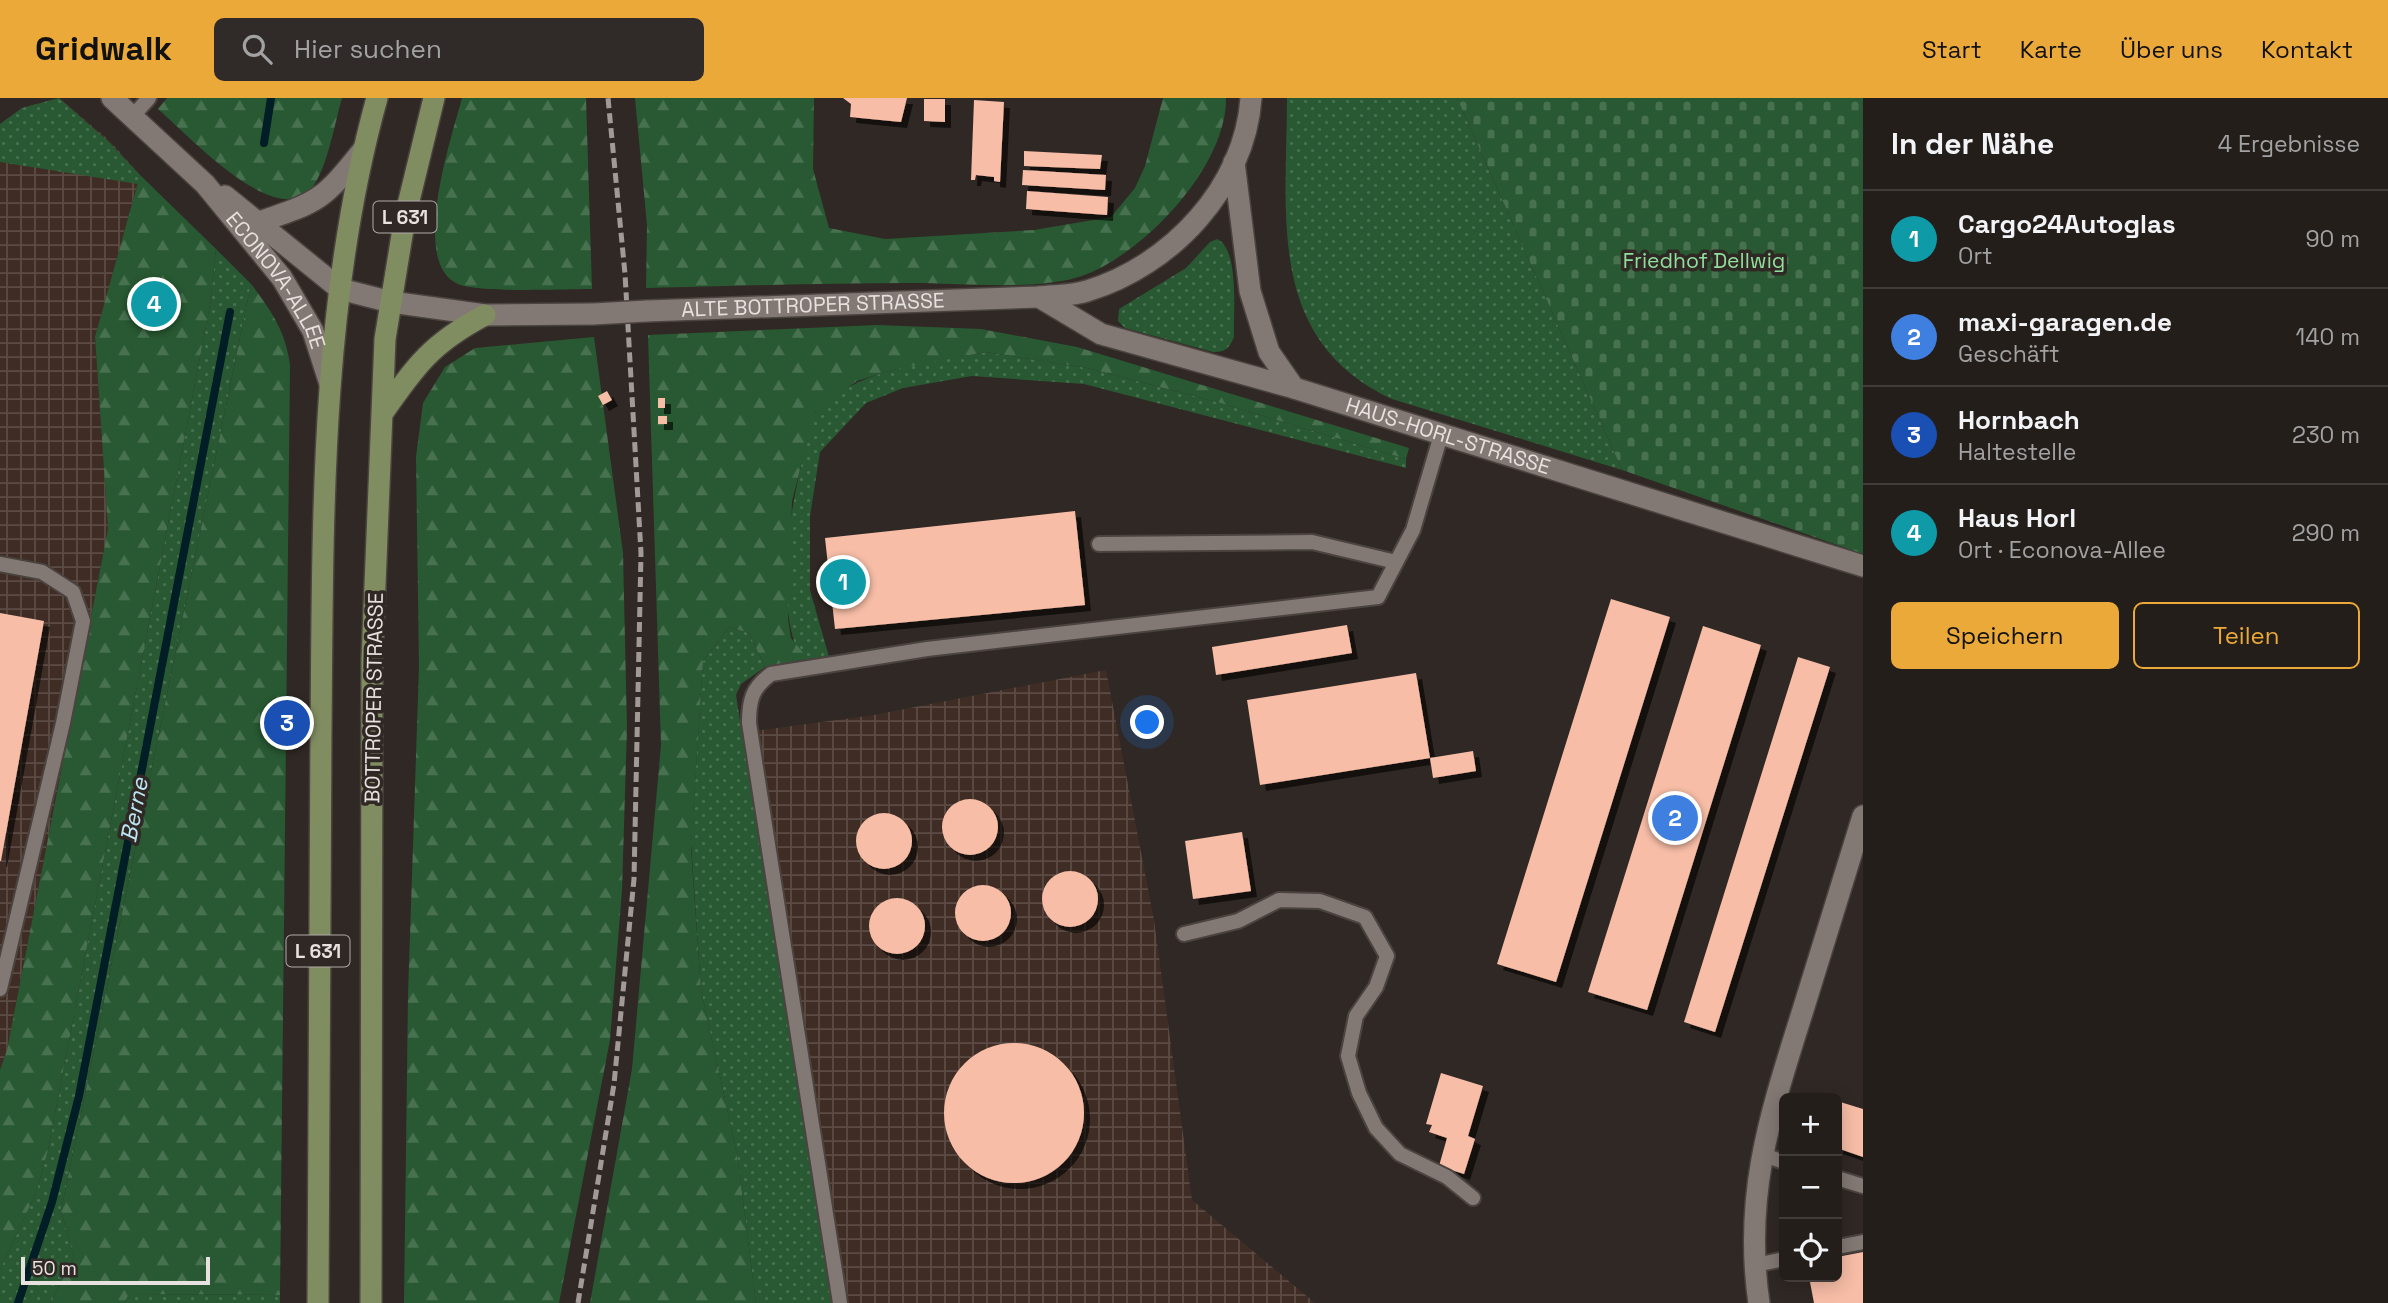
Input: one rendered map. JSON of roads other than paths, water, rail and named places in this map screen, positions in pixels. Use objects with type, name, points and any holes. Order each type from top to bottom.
[{"type":"main road","name":"L 631","points":[[318,1303],[321,599],[330,384],[340,289],[363,150],[377,98]]},
{"type":"main road","name":"BOTTROPER STRASSE","points":[[372,1303],[372,659],[385,339],[405,217],[434,98]]},
{"type":"main road","points":[[382,414],[431,349],[454,332],[485,315]]},
{"type":"street","name":"ECONOVA-ALLEE","points":[[111,98],[205,184],[259,222],[340,289]]},
{"type":"street","name":"ALTE BOTTROPER STRASSE","points":[[340,289],[391,302],[485,315],[593,314],[1039,297],[1086,292],[1122,276],[1154,256],[1185,234],[1212,205],[1234,162],[1250,118],[1251,98]]},
{"type":"street","name":"ECONOVA-ALLEE","points":[[259,222],[310,205],[331,190],[363,150]]},
{"type":"street","name":"ALTE BOTTROPER STRASSE","points":[[1234,162],[1250,291],[1269,352],[1294,388]]},
{"type":"street","name":"ECONOVA-ALLEE","points":[[205,184],[298,302],[313,331],[330,384]]},
{"type":"street","name":"HAUS-HORL-STRASSE","points":[[1039,297],[1101,334],[1294,388],[1863,566]]},
{"type":"street","points":[[1759,1303],[1754,1209],[1761,1154],[1779,1085],[1863,816]]},
{"type":"lane","points":[[132,117],[149,98]]},
{"type":"lane","points":[[840,1303],[749,723],[749,702],[757,685],[771,674],[928,649],[1378,597],[1413,530],[1441,435]]},
{"type":"lane","points":[[1099,544],[1312,542],[1396,562]]},
{"type":"lane","points":[[0,564],[42,572],[73,592],[83,621],[63,723],[0,989]]},
{"type":"lane","points":[[1184,934],[1238,922],[1279,900],[1320,901],[1365,917],[1387,956],[1376,987],[1356,1016],[1348,1056],[1359,1093],[1376,1128],[1400,1154],[1447,1177],[1473,1198]]},
{"type":"lane","points":[[1761,1154],[1779,1160]]},
{"type":"lane","points":[[1842,1180],[1863,1186]]},
{"type":"lane","points":[[1842,1246],[1863,1242]]},
{"type":"lane","points":[[1756,1265],[1779,1260]]},
{"type":"waterway","name":"Berne","points":[[264,143],[271,98]]},
{"type":"waterway","name":"Berne","points":[[18,1303],[52,1202],[79,1096],[230,312]]},
{"type":"railway","points":[[578,1303],[614,1084],[634,879],[641,553],[625,274],[608,98]]},
{"type":"place","name":"Haus Horl","points":[[154,304]]},
{"type":"place","name":"Cargo24Autoglas","points":[[843,582]]},
{"type":"place","name":"Hornbach","points":[[287,723]]},
{"type":"place","name":"maxi-garagen.de","points":[[1675,818]]},
{"type":"park label","name":"Friedhof Dellwig","points":[[1704,261]]}]
